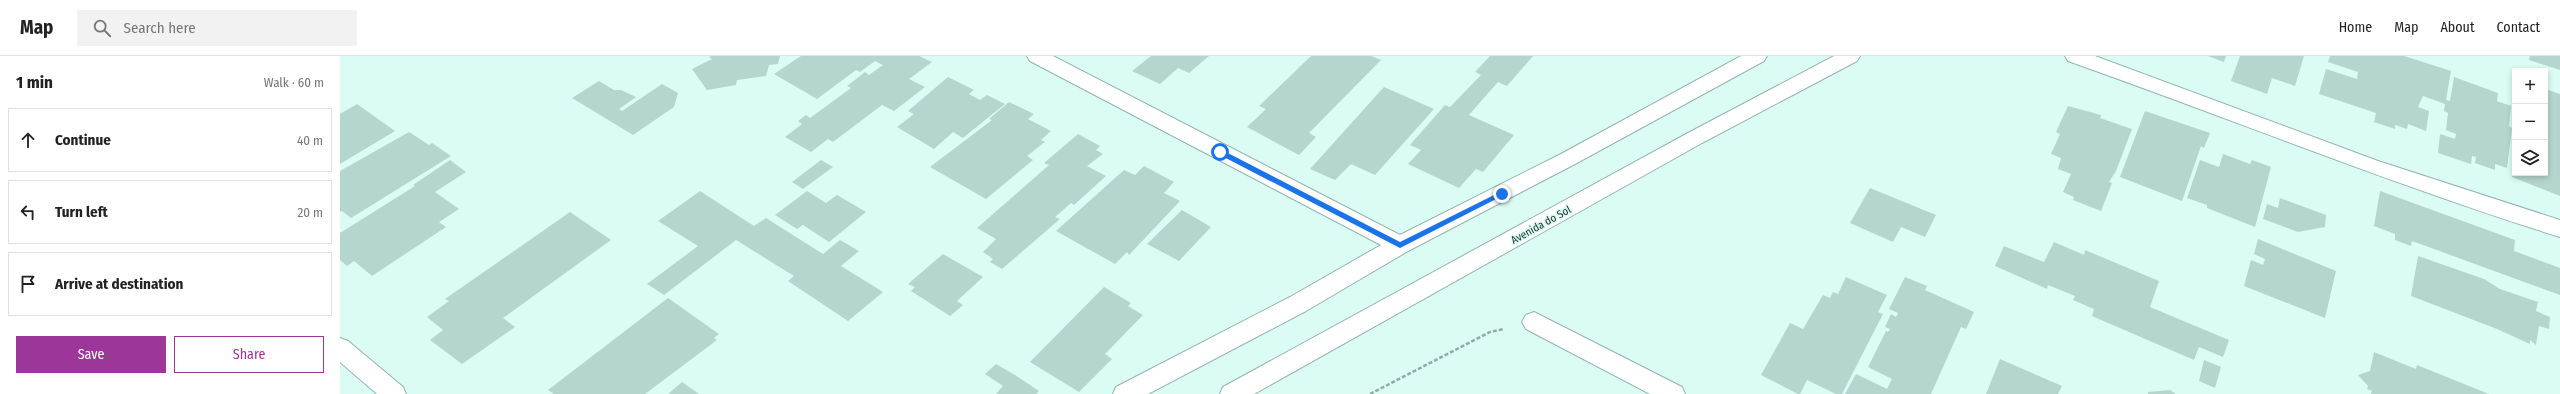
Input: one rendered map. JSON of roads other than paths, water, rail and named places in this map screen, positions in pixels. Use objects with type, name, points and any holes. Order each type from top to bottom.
[{"type":"street","points":[[1037,56],[1400,245]]},
{"type":"street","points":[[1124,394],[1298,304],[1400,245],[1555,166],[1757,56]]},
{"type":"street","name":"Avenida do Sol","points":[[1232,394],[1695,138],[1850,56]]},
{"type":"street","points":[[2075,56],[2188,96],[2371,166],[2560,229]]},
{"type":"street","points":[[1534,322],[1673,394]]},
{"type":"street","points":[[340,348],[394,394]]}]
